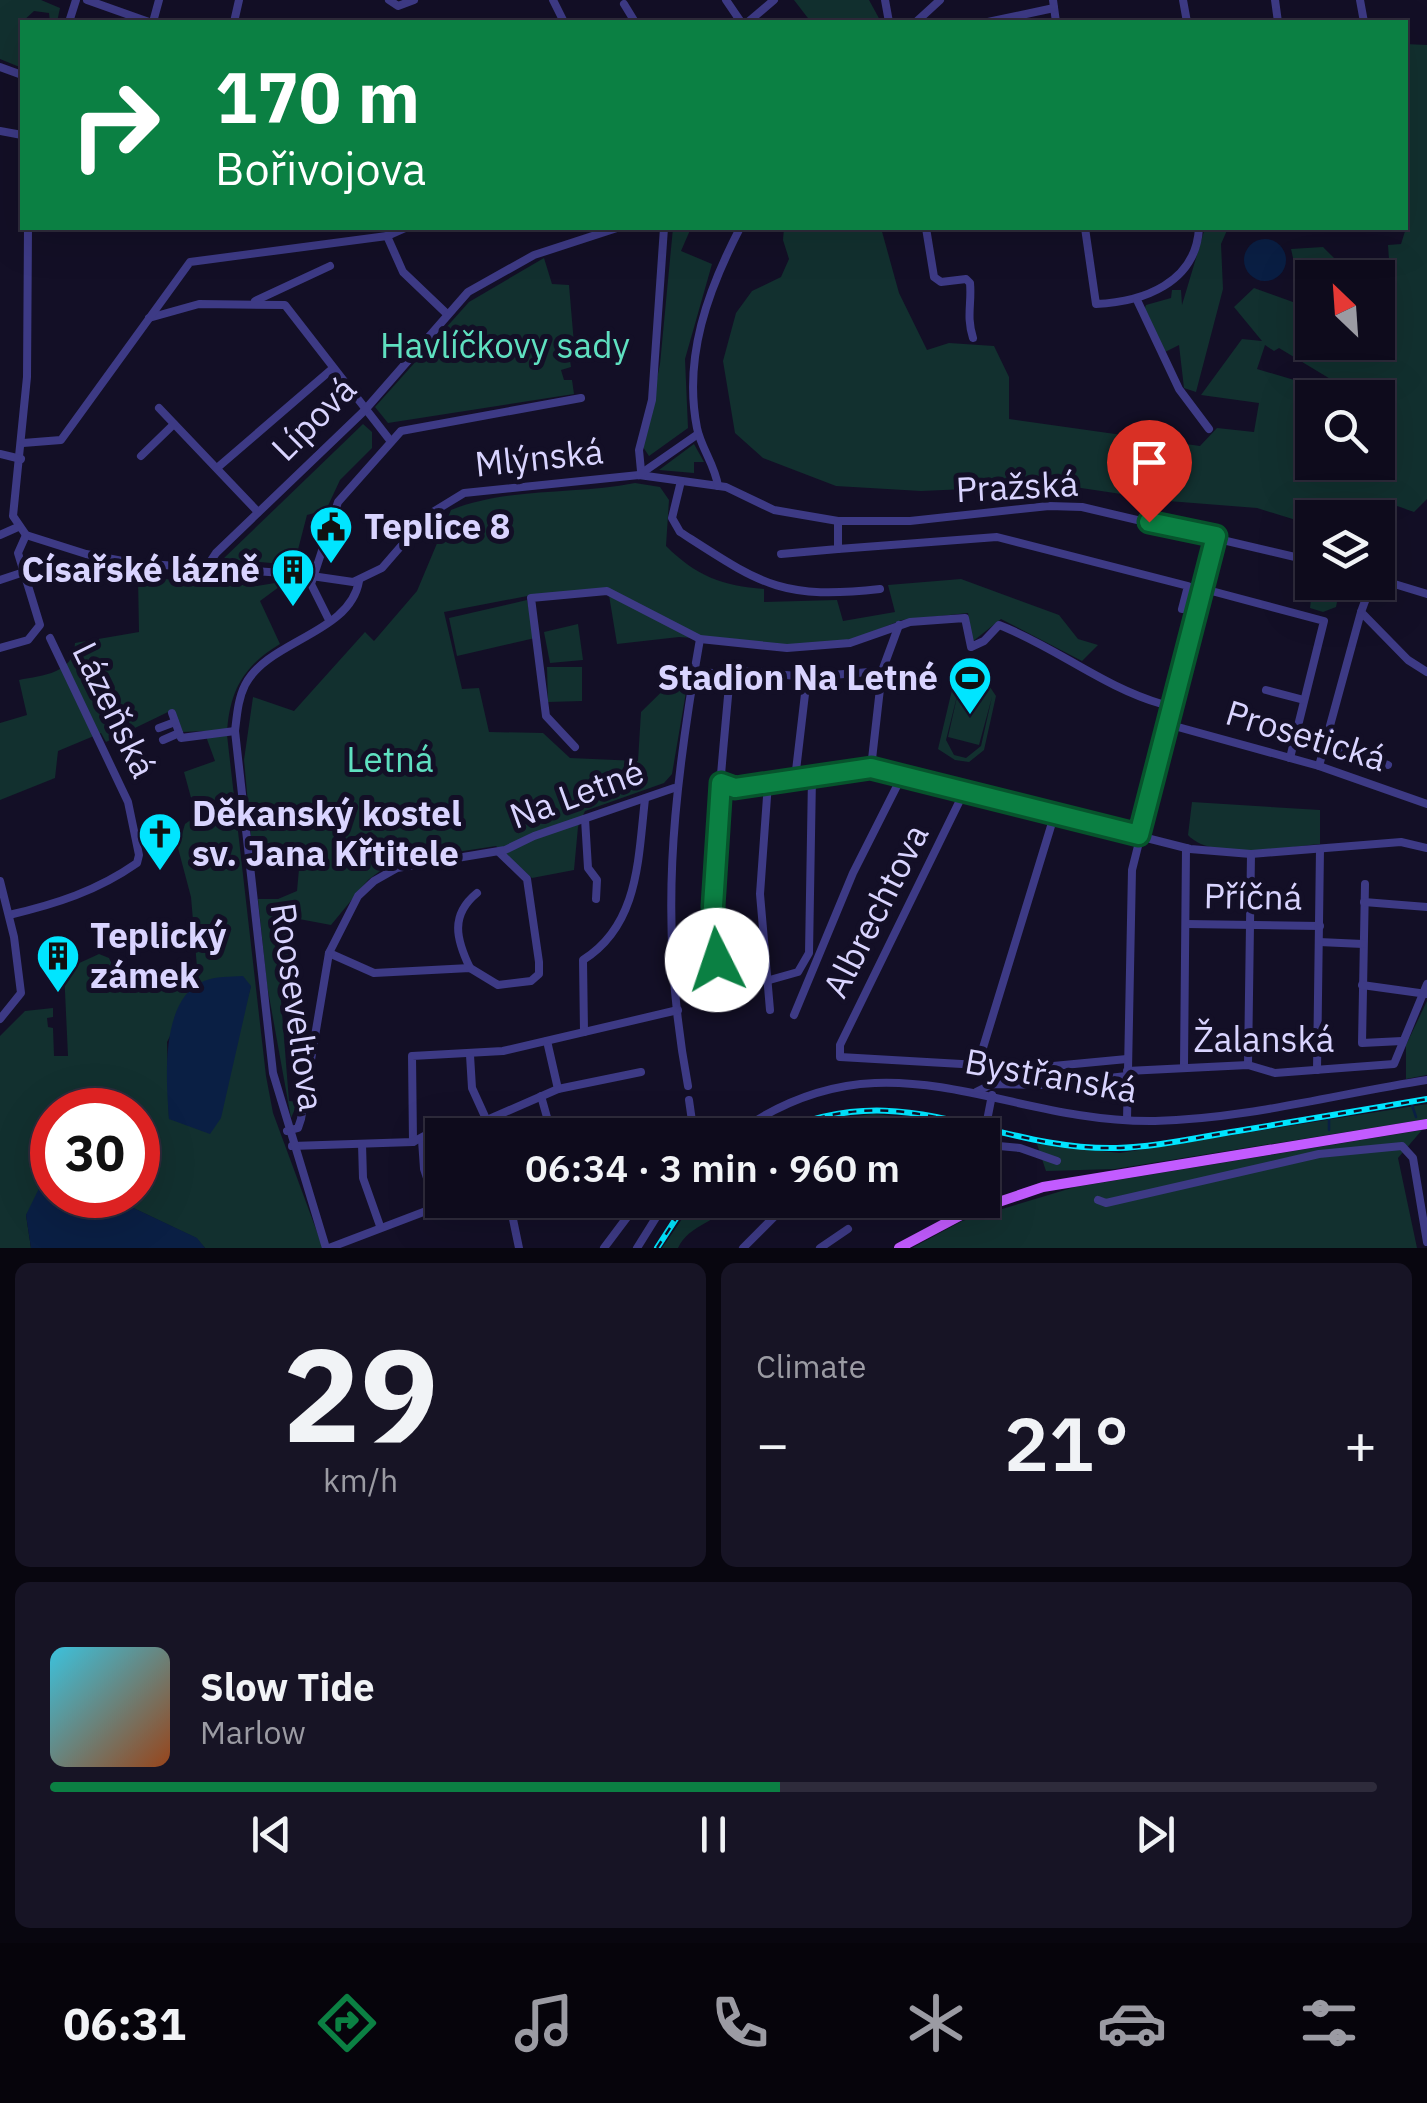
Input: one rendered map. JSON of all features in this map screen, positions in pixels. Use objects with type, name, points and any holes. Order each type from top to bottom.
[{"type":"main road","points":[[899,1248],[963,1214],[1043,1186],[1427,1124]]},
{"type":"street","points":[[64,0],[75,2]]},
{"type":"street","points":[[87,0],[145,20]]},
{"type":"street","points":[[388,0],[398,6],[414,0]]},
{"type":"street","points":[[726,0],[742,20]]},
{"type":"street","points":[[747,20],[774,0]]},
{"type":"street","points":[[918,20],[940,0]]},
{"type":"street","points":[[624,4],[634,20]]},
{"type":"street","points":[[995,20],[1054,4]]},
{"type":"street","points":[[28,230],[22,458],[13,502],[18,526],[26,535],[106,559],[359,580]]},
{"type":"street","points":[[22,443],[61,440],[190,262],[387,236],[400,230]]},
{"type":"street","name":"Lípová","points":[[206,568],[258,512],[364,411],[468,292],[534,255],[611,230]]},
{"type":"street","points":[[640,473],[639,450],[652,400],[664,230]]},
{"type":"street","points":[[718,486],[698,434],[693,390],[696,347],[708,300],[739,230]]},
{"type":"street","points":[[926,230],[934,277],[941,282],[966,279],[970,283],[972,296],[966,308],[974,338]]},
{"type":"street","points":[[1085,230],[1096,304],[1137,300],[1178,276],[1191,256],[1198,230]]},
{"type":"street","points":[[387,236],[403,272],[448,314]]},
{"type":"street","points":[[251,303],[330,266]]},
{"type":"street","points":[[1137,300],[1180,389],[1208,429]]},
{"type":"street","points":[[148,318],[194,304],[285,304],[389,439]]},
{"type":"street","points":[[217,468],[332,369]]},
{"type":"street","points":[[328,620],[311,584],[338,502],[389,439],[423,426],[580,398]]},
{"type":"street","points":[[159,408],[258,512]]},
{"type":"street","points":[[141,456],[174,424]]},
{"type":"street","points":[[640,473],[698,434]]},
{"type":"street","points":[[0,454],[22,458]]},
{"type":"street","name":"Pražská","points":[[640,473],[718,486],[774,510],[838,521],[910,521],[1065,505],[1295,557]]},
{"type":"street","name":"Mlýnská","points":[[328,620],[354,596],[359,580],[382,568],[436,508],[464,493],[640,473]]},
{"type":"street","points":[[681,481],[672,518],[680,532],[776,589],[821,594],[880,589]]},
{"type":"street","points":[[838,521],[838,549]]},
{"type":"street","points":[[0,525],[4,534],[18,526]]},
{"type":"street","points":[[0,648],[28,640],[38,631],[39,614],[18,553],[26,535]]},
{"type":"street","name":"Pražská","points":[[781,554],[997,536],[1188,586],[1182,609]]},
{"type":"street","points":[[1127,1120],[1129,896],[1139,835],[1216,536]]},
{"type":"street","points":[[0,580],[24,572]]},
{"type":"street","points":[[1395,586],[1427,594]]},
{"type":"street","points":[[1204,589],[1324,621],[1290,758]]},
{"type":"street","points":[[575,747],[546,716],[531,598],[607,592],[700,639],[811,649],[850,643],[899,625],[965,618],[968,644],[974,647],[999,624],[1034,638],[1121,690],[1162,704]]},
{"type":"street","points":[[1319,766],[1366,600]]},
{"type":"street","points":[[1361,612],[1408,660],[1427,672]]},
{"type":"street","name":"Rooseveltova","points":[[327,1248],[287,1131],[273,1073],[235,731],[241,697],[251,676],[274,655],[328,620]]},
{"type":"street","points":[[871,768],[882,671],[899,625]]},
{"type":"street","name":"Lázeňská","points":[[8,911],[61,903],[137,863],[128,802],[50,638]]},
{"type":"street","points":[[688,1086],[669,894],[674,788],[700,639]]},
{"type":"street","points":[[692,679],[706,671],[716,673],[728,685]]},
{"type":"street","points":[[717,960],[713,906],[728,685],[742,671],[807,677],[882,671]]},
{"type":"street","points":[[795,779],[807,677]]},
{"type":"street","points":[[1266,690],[1304,700]]},
{"type":"street","points":[[159,728],[174,718],[181,738],[235,731]]},
{"type":"street","name":"Prosetická","points":[[1167,724],[1319,766],[1427,804]]},
{"type":"street","points":[[163,740],[180,733]]},
{"type":"street","points":[[1326,743],[1388,765]]},
{"type":"street","points":[[721,783],[735,788],[871,768],[1186,848],[1251,854],[1401,842],[1427,848]]},
{"type":"street","points":[[794,1015],[847,885],[903,774]]},
{"type":"street","points":[[766,981],[798,972],[809,952],[812,776]]},
{"type":"street","points":[[768,784],[760,894],[770,1010]]},
{"type":"street","name":"Na Letné","points":[[287,1131],[298,1128],[302,1120],[330,953],[358,896],[390,871],[500,852],[674,788]]},
{"type":"street","name":"Albrechtova","points":[[965,790],[840,1044],[840,1057],[978,1064]]},
{"type":"street","points":[[584,1032],[584,960],[602,951],[632,902],[645,799]]},
{"type":"street","points":[[1055,814],[978,1064],[1077,1067],[1127,1059]]},
{"type":"street","points":[[585,819],[588,868],[598,880],[596,900]]},
{"type":"street","points":[[1184,1066],[1186,848]]},
{"type":"street","points":[[1317,1070],[1320,848]]},
{"type":"street","points":[[476,893],[456,917],[460,948],[470,968],[498,985],[531,981],[539,974],[527,879],[500,852]]},
{"type":"street","points":[[1248,1065],[1251,854]]},
{"type":"street","points":[[0,881],[21,994],[0,1019]]},
{"type":"street","points":[[1365,884],[1362,1043],[1402,1041],[1427,984]]},
{"type":"street","points":[[1364,902],[1427,907]]},
{"type":"street","name":"Příčná","points":[[1186,924],[1320,926]]},
{"type":"street","points":[[1320,942],[1363,944]]},
{"type":"street","points":[[330,953],[374,974],[470,968]]},
{"type":"street","points":[[1362,985],[1423,994]]},
{"type":"street","points":[[425,1172],[418,1141],[412,1056],[470,1055],[678,1010]]},
{"type":"street","points":[[547,1041],[558,1089]]},
{"type":"street","name":"Žalanská","points":[[976,1092],[992,1084],[1043,1086],[1184,1066],[1248,1065],[1275,1073],[1394,1064],[1402,1041]]},
{"type":"street","points":[[470,1055],[472,1088],[486,1118]]},
{"type":"street","points":[[493,1118],[558,1089],[642,1072]]},
{"type":"street","name":"Bystřanská","points":[[763,1118],[780,1108],[858,1083],[899,1080],[1127,1120],[1221,1115],[1427,1080]]},
{"type":"street","points":[[541,1096],[547,1118]]},
{"type":"street","points":[[992,1096],[984,1136],[988,1144],[1020,1148],[1057,1160]]},
{"type":"street","points":[[689,1100],[692,1118]]},
{"type":"street","points":[[292,1146],[418,1141],[425,1135]]},
{"type":"street","points":[[362,1144],[363,1178],[380,1226]]},
{"type":"street","points":[[1098,1200],[1106,1203],[1319,1154],[1402,1146],[1413,1158],[1427,1242]]},
{"type":"street","points":[[327,1248],[425,1210]]},
{"type":"street","points":[[513,1218],[520,1248]]},
{"type":"street","points":[[604,1248],[626,1218]]},
{"type":"street","points":[[636,1248],[655,1218]]},
{"type":"street","points":[[743,1248],[774,1218]]},
{"type":"street","points":[[820,1248],[848,1229]]},
{"type":"green space","points":[[0,0],[41,0],[60,8],[57,20],[50,20],[49,13],[34,11],[20,20],[20,67],[0,59]]},
{"type":"green space","points":[[794,0],[869,0],[880,20],[809,20]]},
{"type":"green space","points":[[1408,44],[1427,45],[1427,499],[1414,512],[1395,506],[1395,500],[1295,500],[1295,520],[1257,508],[1168,501],[1061,485],[921,491],[836,486],[763,458],[735,433],[723,361],[736,313],[752,291],[781,277],[789,259],[784,230],[882,230],[899,293],[927,350],[949,343],[994,346],[1009,377],[1009,419],[1200,446],[1217,428],[1254,432],[1259,403],[1201,395],[1242,339],[1262,341],[1234,307],[1254,288],[1295,303],[1295,358],[1265,345],[1257,369],[1295,380],[1295,480],[1395,480],[1395,380],[1332,380],[1299,360],[1395,360],[1395,260],[1389,260],[1388,245],[1401,244],[1408,230]]},
{"type":"green space","points":[[673,230],[690,230],[681,251],[712,264],[685,359],[688,428],[649,456],[643,447],[660,364]]},
{"type":"green space","points":[[1204,230],[1227,230],[1221,244],[1223,289],[1196,392],[1184,388],[1179,345],[1163,353],[1144,311],[1146,305],[1171,298],[1172,290],[1181,290],[1182,305]]},
{"type":"green space","points":[[1323,247],[1336,260],[1295,260],[1295,267],[1291,249]]},
{"type":"green space","name":"Havlíčkovy sady","points":[[544,258],[552,284],[569,285],[574,344],[568,347],[571,367],[561,370],[564,380],[572,380],[574,394],[388,423],[375,407],[469,302]]},
{"type":"green space","points":[[363,424],[372,432],[372,448],[340,480],[326,510],[307,515],[294,565],[223,559]]},
{"type":"green space","points":[[694,444],[704,462],[694,462],[694,473],[659,470]]},
{"type":"green space","name":"Letná","points":[[635,483],[660,487],[669,500],[666,546],[711,578],[764,589],[764,602],[837,600],[843,621],[895,612],[888,585],[961,579],[1059,615],[1078,639],[1098,645],[1082,661],[1001,619],[972,642],[968,613],[902,620],[849,641],[807,646],[679,637],[617,644],[608,589],[538,594],[444,612],[462,689],[479,688],[489,732],[543,733],[570,758],[638,761],[641,712],[691,663],[672,774],[664,783],[585,811],[578,827],[574,870],[532,878],[496,846],[392,862],[368,880],[331,925],[299,919],[293,923],[281,1000],[289,1101],[298,1102],[291,1118],[267,985],[258,899],[278,899],[297,891],[301,847],[252,847],[244,760],[253,697],[294,711],[365,632],[374,641],[417,591],[451,510],[496,498]]},
{"type":"green space","points":[[138,577],[257,586],[287,581],[260,601],[280,644],[256,661],[240,682],[231,706],[227,735],[266,1076],[273,1113],[323,1248],[205,1248],[196,1238],[154,1218],[160,1218],[160,1088],[30,1088],[30,1209],[26,1215],[31,1248],[0,1248],[0,1036],[25,1011],[53,1008],[53,1017],[47,1018],[48,1027],[53,1028],[54,1056],[68,1056],[64,970],[99,954],[109,958],[118,978],[197,967],[191,897],[178,848],[185,824],[196,816],[184,772],[215,761],[204,731],[183,732],[175,715],[168,712],[106,742],[101,733],[58,751],[55,778],[0,800],[0,723],[27,715],[19,680],[63,667],[75,643],[139,632]],"holes":[[[196,985],[251,986],[210,1133],[169,1118],[167,1042]]]},
{"type":"green space","points":[[527,600],[535,638],[457,656],[449,618]]},
{"type":"green space","points":[[1311,600],[1337,600],[1336,607],[1323,612],[1310,608]]},
{"type":"green space","points":[[578,624],[583,660],[550,663],[544,632]]},
{"type":"green space","points":[[547,667],[582,667],[582,701],[548,702]]},
{"type":"green space","points":[[956,673],[961,674],[960,680],[984,678],[996,696],[984,750],[969,762],[955,760],[938,749]],"holes":[[[959,688],[948,737],[979,745],[992,697],[981,746],[966,758],[954,755],[946,740]]]},
{"type":"green space","points":[[1192,802],[1320,810],[1320,844],[1251,850],[1214,848],[1188,835]]},
{"type":"green space","points":[[1427,1001],[1427,1075],[1406,1079],[1406,1045]]},
{"type":"green space","points":[[1427,1104],[1427,1119],[1115,1169],[1046,1171],[1037,1144],[1120,1153]]},
{"type":"green space","points":[[873,1114],[919,1118],[842,1118]]},
{"type":"green space","points":[[1422,1130],[1398,1158],[1417,1248],[912,1248],[962,1221],[1000,1218],[1000,1210],[1075,1187]]},
{"type":"green space","points":[[683,1218],[714,1218],[689,1234],[678,1248],[662,1248]]},
{"type":"water","points":[[1265,239],[1280,245],[1286,260],[1280,275],[1265,281],[1250,275],[1244,260],[1250,245]]},
{"type":"water","points":[[243,976],[251,986],[221,1118],[210,1134],[169,1119],[167,1063],[173,1022],[190,990],[218,977]]},
{"type":"water","points":[[30,1207],[30,1218],[155,1218],[197,1238],[205,1248],[31,1248],[26,1215]]},
{"type":"waterway","points":[[1412,1105],[1416,1117]]},
{"type":"waterway","points":[[1329,1119],[1329,1130]]},
{"type":"railway","points":[[1000,1132],[1071,1146],[1132,1147],[1427,1099]]},
{"type":"railway","points":[[820,1118],[864,1111],[940,1118]]},
{"type":"railway","points":[[657,1248],[676,1218]]},
{"type":"place","name":"Teplice 8","points":[[331,565]]},
{"type":"place","name":"Císařské lázně","points":[[293,608]]},
{"type":"place","name":"Stadion Na Letné","points":[[970,716]]},
{"type":"place","name":"Děkanský kostel sv. Jana Křtitele","points":[[160,872]]},
{"type":"place","name":"Teplický zámek","points":[[58,994]]},
{"type":"route","points":[[717,960],[713,906],[721,783],[735,788],[871,768],[1139,835],[1216,536],[1149,522]]}]
